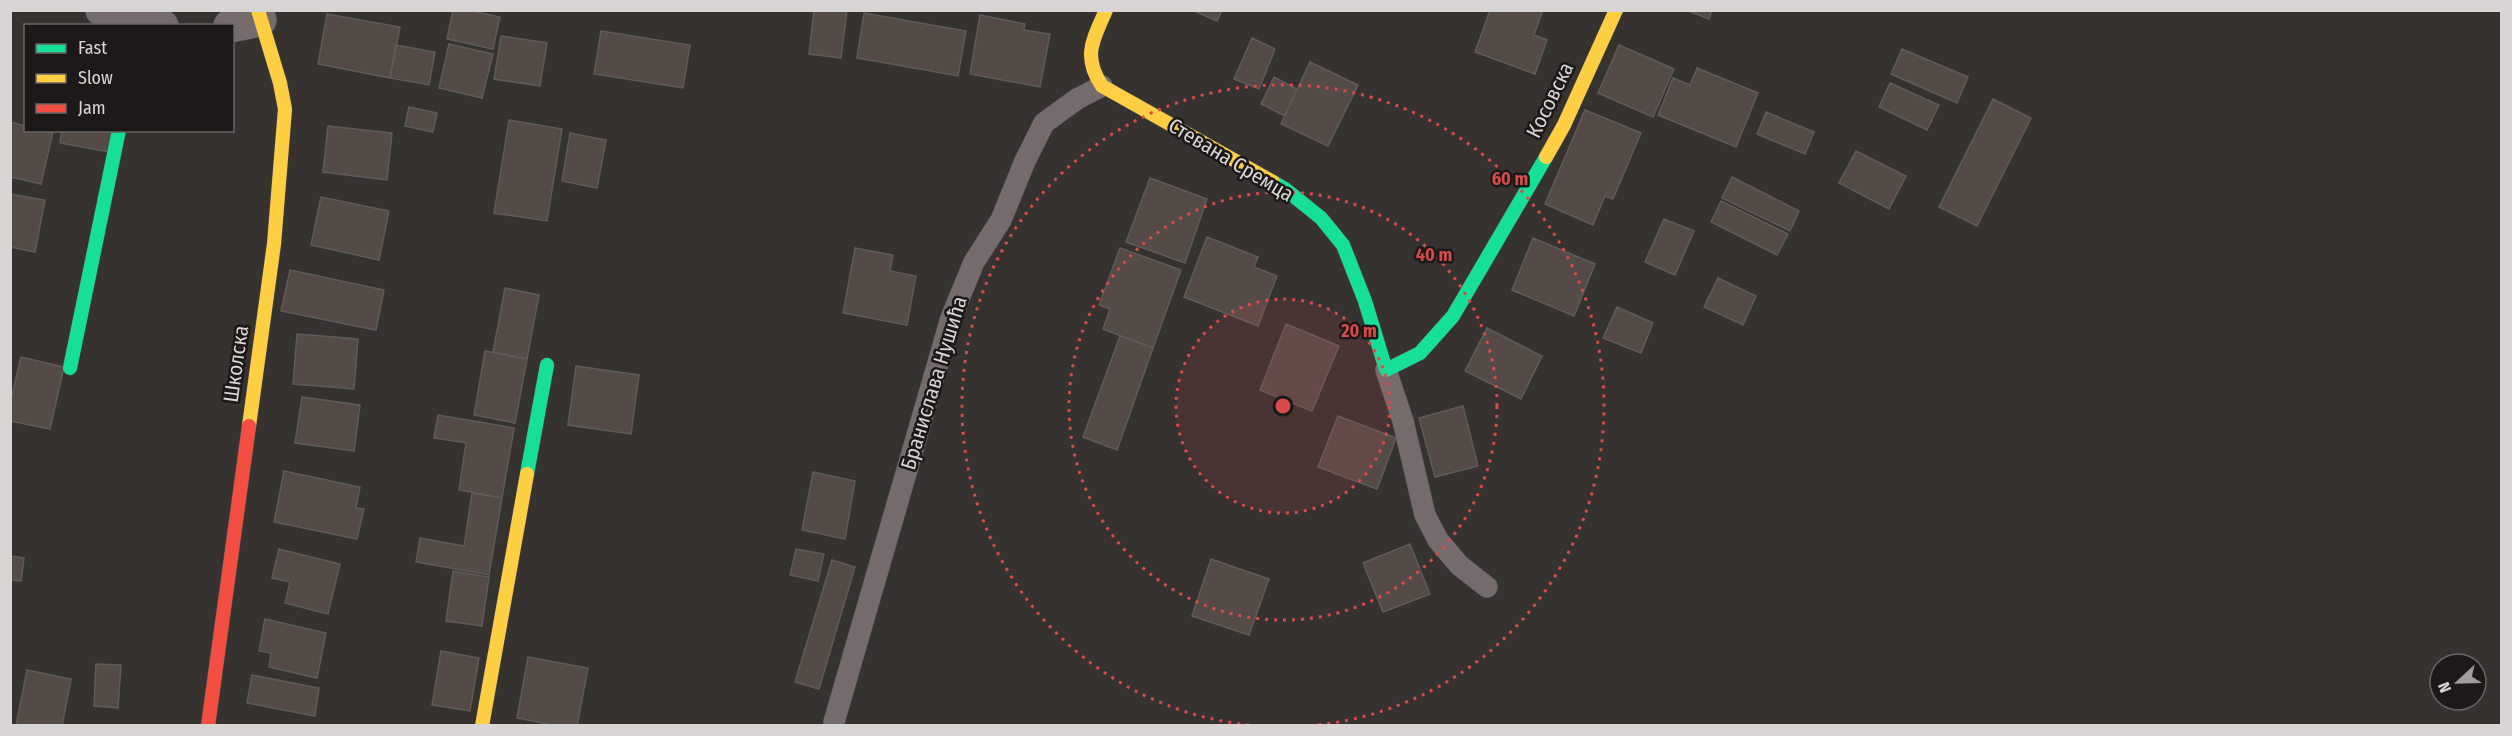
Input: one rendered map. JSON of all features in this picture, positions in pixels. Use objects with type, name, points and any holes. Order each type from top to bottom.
[{"type":"street","points":[[102,10],[148,24]]},
{"type":"street","points":[[1102,86],[1091,72],[1088,53],[1106,10]]},
{"type":"street","name":"Косовска","points":[[1386,370],[1420,353],[1453,316],[1564,125],[1616,10]]},
{"type":"street","name":"Школска","points":[[208,726],[274,244],[285,109],[280,83],[249,19]]},
{"type":"street","name":"Стевана Сремца","points":[[1102,86],[1285,189],[1321,218],[1342,245],[1365,301],[1386,370]]},
{"type":"street","points":[[70,368],[119,132]]},
{"type":"street","points":[[482,726],[547,365]]},
{"type":"lane","name":"Бранислава Нушића","points":[[834,722],[951,318],[970,271],[1001,220],[1025,161],[1044,123],[1077,99],[1102,86]]},
{"type":"lane","name":"Стевана Сремца","points":[[1386,370],[1403,421],[1425,516],[1438,540],[1459,565],[1487,587]]},
{"type":"building","points":[[453,10],[467,10],[500,17],[493,49],[447,39]]},
{"type":"building","points":[[814,10],[847,10],[841,58],[809,54]]},
{"type":"building","points":[[1192,10],[1222,10],[1217,21]]},
{"type":"building","points":[[1490,10],[1543,10],[1534,35],[1547,40],[1535,74],[1475,52]]},
{"type":"building","points":[[1686,10],[1712,10],[1709,19]]},
{"type":"building","points":[[864,13],[966,31],[958,76],[857,58]]},
{"type":"building","points":[[327,14],[400,27],[390,78],[318,64]]},
{"type":"building","points":[[980,15],[1025,24],[1024,30],[1050,34],[1040,87],[970,74]]},
{"type":"building","points":[[601,31],[690,45],[683,88],[594,74]]},
{"type":"building","points":[[501,36],[547,43],[540,86],[494,79]]},
{"type":"building","points":[[1252,38],[1275,49],[1259,89],[1234,79]]},
{"type":"building","points":[[449,44],[493,54],[482,98],[439,88]]},
{"type":"building","points":[[396,45],[435,52],[429,85],[390,78]]},
{"type":"building","points":[[1619,45],[1674,69],[1653,117],[1598,93]]},
{"type":"building","points":[[1902,49],[1968,77],[1957,103],[1891,74]]},
{"type":"building","points":[[1310,62],[1358,85],[1328,146],[1281,124]]},
{"type":"building","points":[[1697,68],[1758,93],[1736,147],[1658,115],[1673,78],[1690,85]]},
{"type":"building","points":[[1274,77],[1297,89],[1285,116],[1261,104]]},
{"type":"building","points":[[1890,83],[1939,105],[1927,130],[1879,107]]},
{"type":"building","points":[[1993,99],[2031,118],[1977,226],[1939,207]]},
{"type":"building","points":[[409,107],[437,113],[433,132],[405,126]]},
{"type":"building","points":[[1585,110],[1641,133],[1613,199],[1605,196],[1593,225],[1545,204]]},
{"type":"building","points":[[1766,112],[1814,132],[1805,154],[1757,134]]},
{"type":"building","points":[[509,120],[562,129],[547,221],[494,213]]},
{"type":"building","points":[[10,122],[24,126],[24,132],[53,132],[41,184],[10,177]]},
{"type":"building","points":[[328,126],[392,133],[387,180],[323,172]]},
{"type":"building","points":[[62,132],[113,132],[109,152],[60,143]]},
{"type":"building","points":[[570,133],[606,140],[597,188],[562,181]]},
{"type":"building","points":[[1856,151],[1906,176],[1889,209],[1839,183]]},
{"type":"building","points":[[1732,177],[1799,211],[1790,231],[1722,198]]},
{"type":"building","points":[[1150,178],[1207,199],[1185,263],[1126,242]]},
{"type":"building","points":[[10,194],[45,200],[35,252],[10,247]]},
{"type":"building","points":[[321,197],[389,211],[379,260],[311,245]]},
{"type":"building","points":[[1721,201],[1788,234],[1777,255],[1711,222]]},
{"type":"building","points":[[1664,219],[1694,231],[1675,275],[1645,262]]},
{"type":"building","points":[[1207,237],[1258,257],[1254,267],[1277,276],[1258,326],[1184,297]]},
{"type":"building","points":[[1533,238],[1595,264],[1574,316],[1512,290]]},
{"type":"building","points":[[855,248],[893,255],[890,271],[916,276],[907,325],[843,313]]},
{"type":"building","points":[[1120,248],[1181,270],[1153,348],[1103,329],[1110,309],[1099,305]]},
{"type":"building","points":[[290,270],[384,290],[376,330],[281,311]]},
{"type":"building","points":[[1718,278],[1756,296],[1743,325],[1704,307]]},
{"type":"building","points":[[505,288],[539,295],[527,359],[493,352]]},
{"type":"building","points":[[1617,307],[1653,323],[1641,353],[1603,338]]},
{"type":"building","points":[[1286,324],[1339,346],[1312,411],[1260,390]]},
{"type":"building","points":[[1487,328],[1542,356],[1521,399],[1465,371]]},
{"type":"building","points":[[297,334],[358,339],[354,389],[293,384]]},
{"type":"building","points":[[1120,336],[1153,348],[1117,450],[1083,437]]},
{"type":"building","points":[[485,351],[527,359],[515,423],[474,415]]},
{"type":"building","points":[[21,357],[64,367],[50,429],[10,421],[10,404]]},
{"type":"building","points":[[576,366],[639,375],[631,434],[568,425]]},
{"type":"building","points":[[302,397],[360,405],[354,451],[295,443]]},
{"type":"building","points":[[1463,406],[1478,466],[1435,477],[1419,418]]},
{"type":"building","points":[[438,415],[514,428],[502,498],[459,490],[466,443],[434,438]]},
{"type":"building","points":[[1338,416],[1396,438],[1377,489],[1318,467]]},
{"type":"building","points":[[284,471],[360,487],[356,508],[364,509],[357,539],[274,522]]},
{"type":"building","points":[[813,472],[855,481],[845,539],[802,530]]},
{"type":"building","points":[[472,493],[502,498],[489,575],[416,562],[420,538],[464,546]]},
{"type":"building","points":[[1410,544],[1430,594],[1383,612],[1363,563]]},
{"type":"building","points":[[279,549],[340,564],[328,614],[285,603],[290,582],[272,578]]},
{"type":"building","points":[[796,549],[824,554],[818,581],[790,575]]},
{"type":"building","points":[[10,556],[24,558],[21,581],[10,580]]},
{"type":"building","points":[[1211,559],[1269,579],[1249,635],[1192,616]]},
{"type":"building","points":[[832,560],[855,567],[819,689],[795,682]]},
{"type":"building","points":[[453,571],[489,577],[482,626],[446,621]]},
{"type":"building","points":[[265,619],[326,633],[317,678],[269,667],[271,653],[259,651]]},
{"type":"building","points":[[441,651],[479,658],[470,711],[432,705]]},
{"type":"building","points":[[528,657],[588,668],[577,726],[558,726],[517,718]]},
{"type":"building","points":[[96,664],[121,665],[118,708],[94,706]]},
{"type":"building","points":[[27,670],[71,679],[62,726],[16,726]]},
{"type":"building","points":[[252,675],[319,688],[315,716],[247,703]]},
{"type":"traffic: fast","points":[[70,368],[119,132]]},
{"type":"traffic: fast","points":[[1273,182],[1321,218],[1343,245],[1365,301],[1386,370],[1420,353],[1453,316],[1546,157]]},
{"type":"traffic: fast","points":[[527,474],[547,365]]},
{"type":"traffic: slow","points":[[249,426],[274,244],[285,109],[280,83],[258,10]]},
{"type":"traffic: slow","points":[[1106,10],[1094,39],[1091,57],[1092,66],[1102,86],[1273,182]]},
{"type":"traffic: slow","points":[[1546,157],[1564,125],[1616,10]]},
{"type":"traffic: slow","points":[[482,726],[527,474]]},
{"type":"traffic: jam","points":[[208,726],[249,426]]}]
